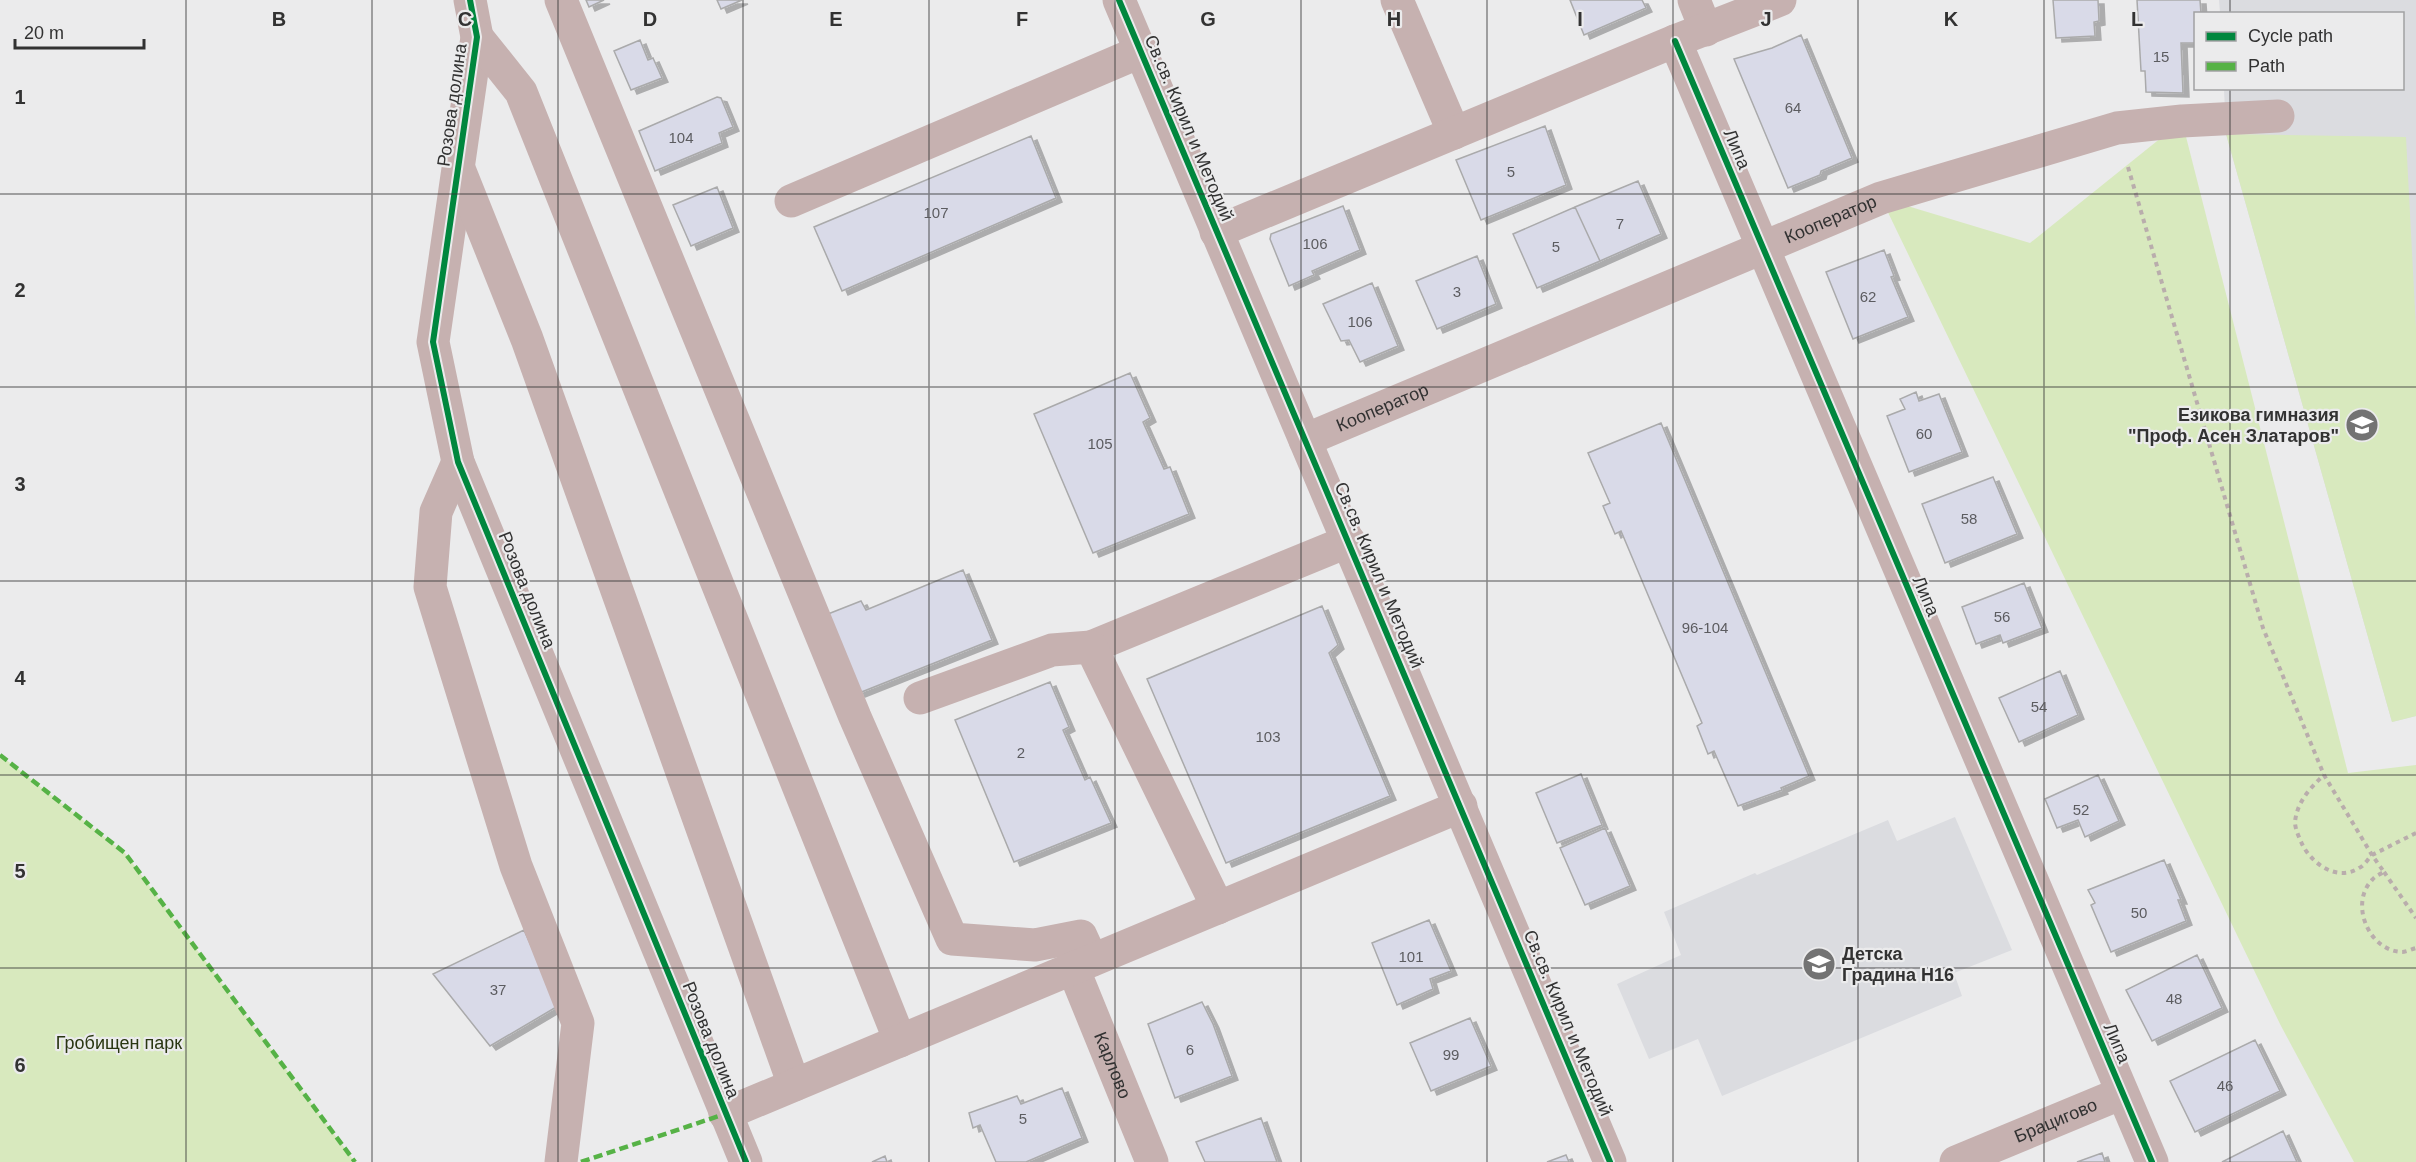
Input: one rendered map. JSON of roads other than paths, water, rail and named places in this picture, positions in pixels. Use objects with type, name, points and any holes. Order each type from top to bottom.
[{"type":"street","name":"Розова долина","points":[[470,0],[477,37],[433,342],[458,462],[746,1162]]},
{"type":"street","name":"Карлово","points":[[561,0],[850,706],[952,939],[1035,945],[1081,936],[1082,964],[1152,1162]]},
{"type":"street","name":"Св.св. Кирил и Методий","points":[[1119,0],[1610,1162]]},
{"type":"street","points":[[1397,0],[1454,134]]},
{"type":"street","points":[[1694,0],[1706,30]]},
{"type":"street","points":[[1216,232],[1675,40],[1780,0]]},
{"type":"street","points":[[477,37],[521,92],[900,1041]]},
{"type":"street","name":"Липа","points":[[1675,40],[2152,1162]]},
{"type":"street","points":[[791,201],[1142,51]]},
{"type":"street","name":"Кооператор","points":[[1305,440],[1881,198],[2117,128],[2182,121],[2278,116]]},
{"type":"street","points":[[458,167],[527,339],[794,1085]]},
{"type":"street","points":[[458,462],[436,512],[430,587],[516,866],[579,1023],[561,1162]]},
{"type":"street","points":[[920,698],[1052,650],[1091,647],[1348,541]]},
{"type":"street","points":[[1091,647],[1218,908]]},
{"type":"street","points":[[725,1114],[1461,806]]},
{"type":"street","name":"Брацигово","points":[[1956,1162],[2122,1094]]},
{"type":"place","name":"Езикова гимназия \"Проф. Асен Златаров\"","points":[[2362,425]]},
{"type":"place","name":"Детска Градина Н16","points":[[1819,964]]},
{"type":"park label","name":"Гробищен парк","points":[[119,1043]]}]
